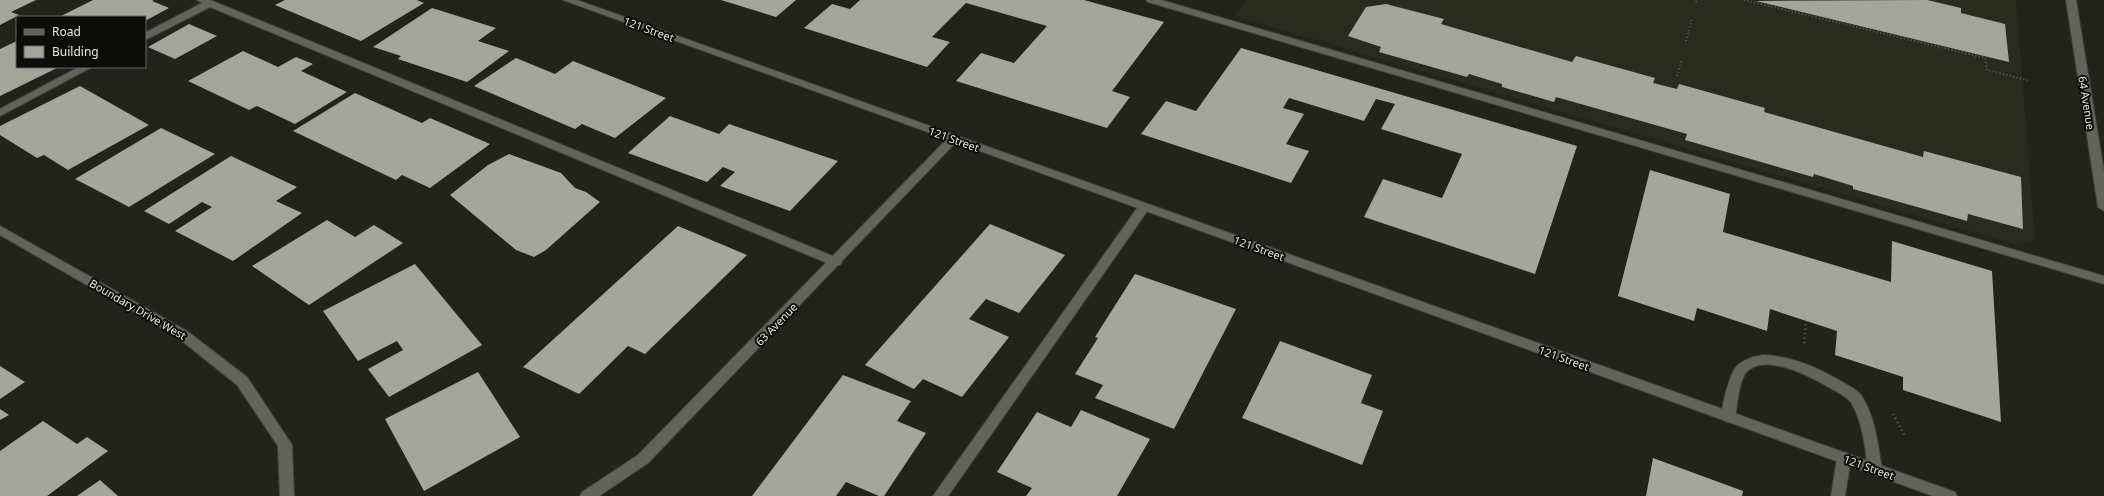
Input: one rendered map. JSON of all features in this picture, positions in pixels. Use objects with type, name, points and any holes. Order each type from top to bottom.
[{"type":"street","name":"121 Street","points":[[568,0],[1950,496]]},
{"type":"street","points":[[1150,0],[2104,280]]},
{"type":"street","name":"64 Avenue","points":[[2071,0],[2100,159],[2104,207]]},
{"type":"street","points":[[146,36],[206,1],[836,262]]},
{"type":"street","points":[[0,113],[85,68]]},
{"type":"street","name":"63 Avenue","points":[[587,496],[643,459],[836,262],[954,138]]},
{"type":"street","points":[[940,496],[1144,207]]},
{"type":"street","name":"Boundary Drive West","points":[[0,230],[182,334],[242,381],[285,445],[287,496]]},
{"type":"street","points":[[1728,416],[1741,370],[1751,362],[1779,360],[1805,369],[1825,378],[1855,397],[1868,424],[1874,469]]},
{"type":"street","points":[[1838,496],[1844,458]]},
{"type":"path","points":[[1744,0],[1985,58],[1987,70],[2030,80]]},
{"type":"path","points":[[1686,41],[1692,19]]},
{"type":"path","points":[[1677,76],[1681,61]]},
{"type":"path","points":[[1803,350],[1806,321]]},
{"type":"shaded area","points":[[1246,0],[2016,0],[2035,240],[2017,245],[1234,16]]},
{"type":"building","points":[[0,0],[36,0],[11,12],[19,15],[0,25]]},
{"type":"building","points":[[93,0],[154,0],[152,1],[169,8],[146,20],[146,16],[61,16]]},
{"type":"building","points":[[285,0],[417,0],[424,3],[361,41],[275,5]]},
{"type":"building","points":[[721,0],[796,0],[776,17]]},
{"type":"building","points":[[860,0],[1084,0],[1164,22],[1112,91],[1130,97],[1107,128],[956,81],[981,53],[1014,63],[1047,26],[966,3],[932,37],[950,42],[927,67],[804,28],[832,4],[850,9]]},
{"type":"building","points":[[1927,0],[1961,8],[1961,13],[2005,24],[2009,62],[1756,1]]},
{"type":"building","points":[[1386,4],[1444,19],[1441,24],[1572,62],[1576,56],[1655,78],[1653,83],[1677,89],[1679,84],[1765,108],[1764,112],[1923,157],[1924,151],[2021,177],[2023,229],[1968,214],[1967,221],[1853,189],[1853,186],[1814,174],[1813,177],[1685,140],[1687,134],[1556,97],[1554,102],[1502,87],[1502,84],[1469,74],[1467,77],[1379,52],[1381,47],[1348,36],[1366,7]]},
{"type":"building","points":[[432,8],[496,28],[478,41],[509,51],[467,82],[398,59],[401,56],[373,47]]},
{"type":"building","points":[[189,24],[217,36],[175,59],[148,47]]},
{"type":"building","points":[[16,41],[16,68],[57,68],[0,96],[0,49]]},
{"type":"building","points":[[1241,48],[1577,146],[1535,274],[1364,217],[1383,179],[1442,198],[1462,154],[1381,129],[1395,104],[1376,99],[1364,121],[1289,98],[1283,108],[1304,114],[1286,144],[1309,151],[1291,183],[1141,134],[1166,101],[1196,111]]},
{"type":"building","points":[[243,51],[278,67],[296,57],[313,64],[301,71],[347,92],[295,124],[257,106],[249,110],[188,81]]},
{"type":"building","points":[[516,58],[555,74],[573,61],[666,98],[615,138],[582,124],[575,129],[474,86]]},
{"type":"building","points":[[80,86],[149,125],[68,170],[44,155],[37,158],[0,135],[0,126]]},
{"type":"building","points":[[355,93],[422,123],[430,118],[490,144],[430,188],[402,175],[396,180],[293,131]]},
{"type":"building","points":[[670,116],[719,134],[729,124],[838,161],[790,211],[720,186],[735,172],[723,167],[707,182],[628,153]]},
{"type":"building","points":[[161,128],[215,154],[129,207],[75,179]]},
{"type":"building","points":[[509,154],[561,173],[575,188],[586,192],[600,202],[546,250],[534,257],[516,250],[450,195],[488,165]]},
{"type":"building","points":[[231,156],[297,187],[276,201],[302,213],[233,261],[175,231],[212,207],[202,202],[169,224],[144,211]]},
{"type":"building","points":[[1650,170],[1730,194],[1723,232],[1891,282],[1892,241],[1992,271],[2001,422],[1903,390],[1903,377],[1835,355],[1837,331],[1770,309],[1767,331],[1697,308],[1694,321],[1618,296]]},
{"type":"building","points":[[327,220],[355,237],[374,225],[403,243],[309,305],[252,266]]},
{"type":"building","points":[[990,224],[1065,255],[1019,313],[986,299],[969,319],[1009,337],[962,397],[923,379],[914,389],[865,365]]},
{"type":"building","points":[[678,226],[747,255],[645,354],[628,346],[579,394],[523,367]]},
{"type":"building","points":[[415,264],[482,345],[389,397],[368,369],[403,350],[397,341],[358,361],[323,311]]},
{"type":"building","points":[[1135,274],[1236,309],[1174,429],[1095,398],[1103,385],[1075,374],[1098,338],[1095,337]]},
{"type":"building","points":[[1280,341],[1372,375],[1361,403],[1383,411],[1362,465],[1242,418]]},
{"type":"building","points":[[0,366],[25,382],[0,399]]},
{"type":"building","points":[[478,372],[520,437],[424,491],[385,419]]},
{"type":"building","points":[[843,375],[911,401],[897,421],[926,433],[884,496],[879,496],[846,482],[836,496],[752,496]]},
{"type":"building","points":[[0,409],[9,415],[0,420]]},
{"type":"building","points":[[1081,410],[1150,439],[1117,496],[1026,496],[1032,488],[997,472],[1037,412],[1071,427]]},
{"type":"building","points":[[43,421],[77,444],[87,437],[108,451],[47,496],[0,496],[0,451]]},
{"type":"building","points":[[1653,458],[1743,491],[1742,496],[1646,496]]},
{"type":"building","points":[[100,480],[118,496],[77,496]]}]
